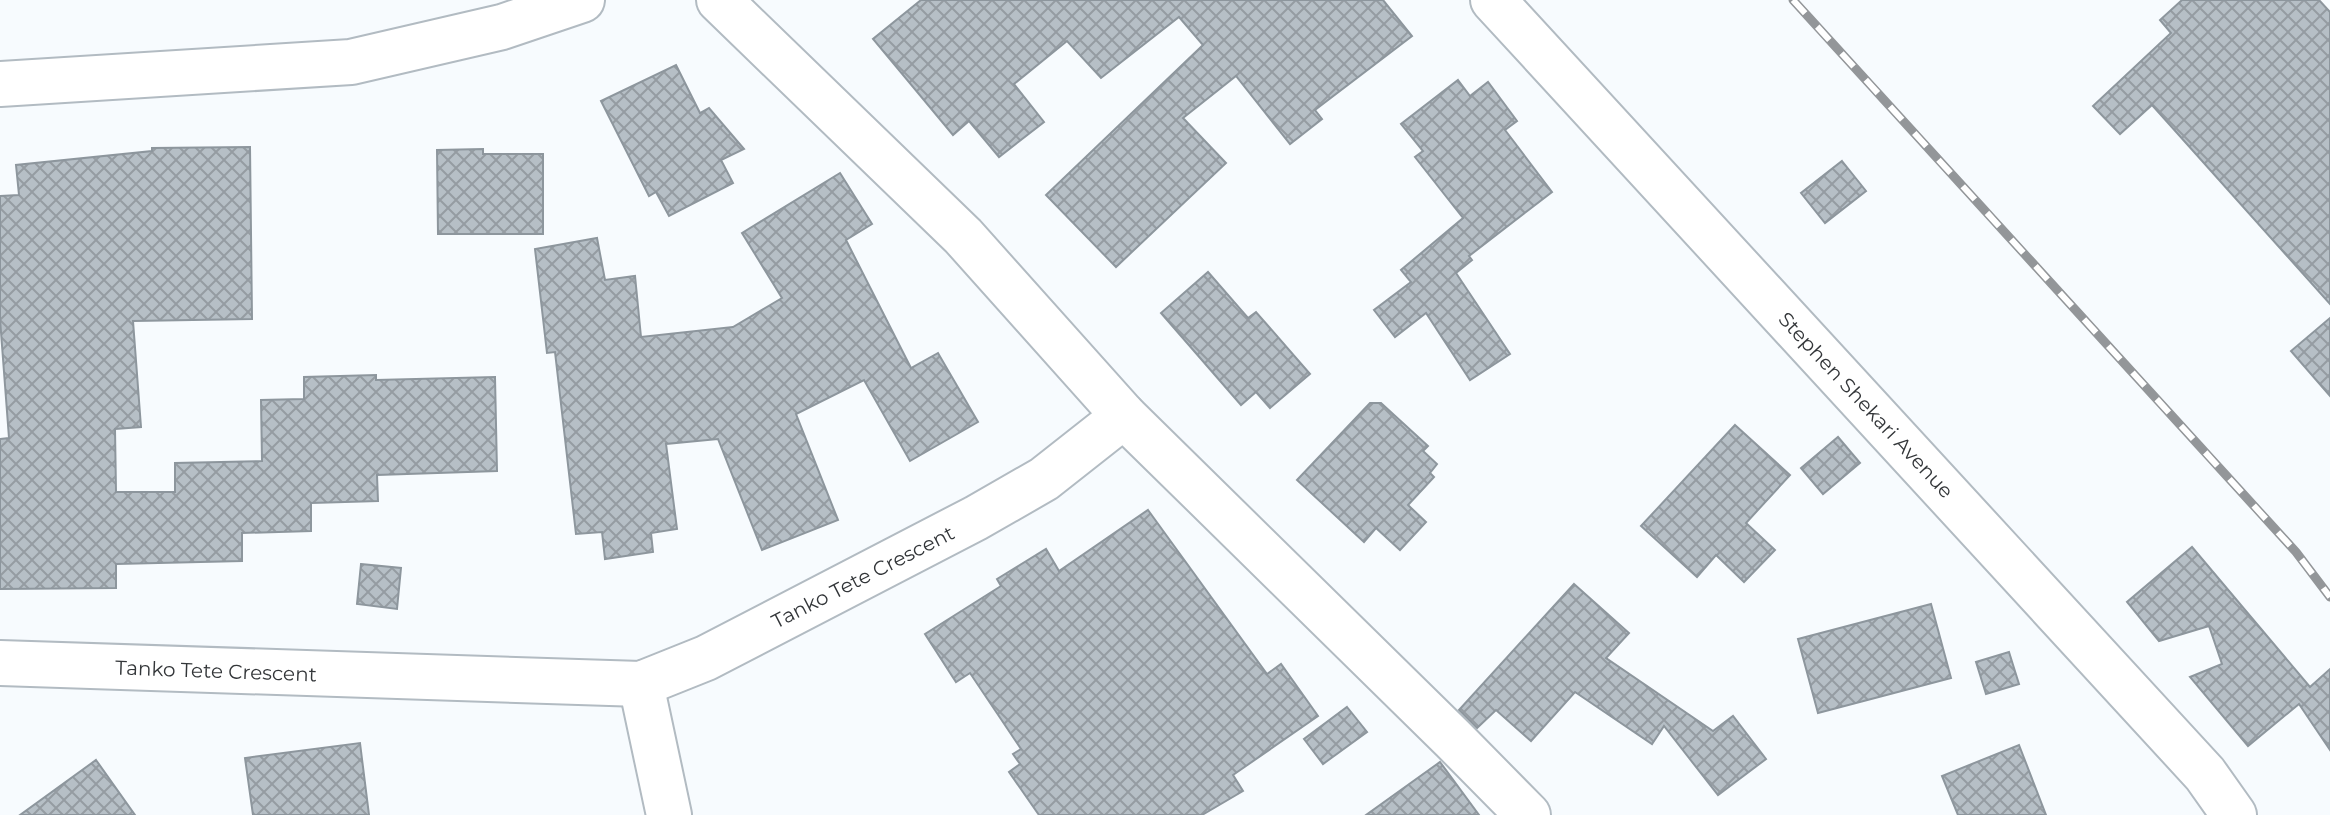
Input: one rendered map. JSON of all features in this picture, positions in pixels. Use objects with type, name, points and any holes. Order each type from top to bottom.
[{"type":"street","points":[[0,84],[351,62],[502,27],[582,0]]},
{"type":"street","points":[[719,0],[963,236],[1124,416],[1528,815]]},
{"type":"street","name":"Stephen Shekari Avenue","points":[[1493,0],[2205,774],[2234,815]]},
{"type":"street","name":"Tanko Tete Crescent","points":[[0,663],[641,684],[706,658],[976,518],[1044,479],[1124,416]]},
{"type":"street","points":[[641,684],[669,815]]},
{"type":"building","points":[[921,0],[1383,0],[1412,36],[1315,110],[1322,119],[1290,144],[1236,76],[1183,118],[1226,163],[1116,267],[1046,195],[1203,45],[1179,17],[1101,78],[1067,41],[1014,84],[1044,122],[999,157],[969,121],[953,135],[873,39]]},
{"type":"building","points":[[2182,0],[2319,0],[2330,12],[2330,304],[2152,105],[2120,134],[2093,106],[2171,33],[2160,20]]},
{"type":"building","points":[[676,65],[700,113],[709,108],[744,149],[721,160],[733,183],[669,216],[656,192],[649,196],[601,101]]},
{"type":"building","points":[[1458,80],[1470,96],[1488,82],[1517,121],[1505,130],[1552,192],[1469,256],[1472,260],[1456,273],[1510,354],[1470,380],[1426,313],[1395,337],[1374,310],[1411,282],[1401,270],[1463,218],[1415,157],[1423,151],[1401,124]]},
{"type":"building","points":[[250,147],[252,319],[133,321],[141,427],[115,429],[116,492],[175,492],[175,463],[262,461],[261,400],[304,399],[304,377],[376,375],[376,380],[495,377],[497,471],[377,475],[378,501],[311,503],[311,531],[242,533],[242,561],[116,564],[116,588],[0,589],[0,439],[9,438],[0,319],[0,196],[19,195],[16,165],[152,151],[152,148]]},
{"type":"building","points":[[483,149],[483,154],[543,154],[543,234],[438,234],[437,150]]},
{"type":"building","points":[[1842,161],[1866,191],[1825,223],[1801,193]]},
{"type":"building","points":[[840,173],[872,224],[846,240],[911,368],[938,353],[978,422],[910,461],[864,380],[796,414],[838,520],[762,550],[718,439],[666,444],[677,529],[651,533],[653,552],[605,559],[602,532],[576,534],[555,352],[547,353],[535,249],[597,238],[605,280],[635,276],[641,337],[733,327],[782,298],[742,233]]},
{"type":"building","points":[[1208,272],[1248,318],[1256,312],[1310,374],[1270,408],[1256,392],[1241,405],[1161,313]]},
{"type":"building","points":[[2330,318],[2330,396],[2291,351]]},
{"type":"building","points":[[1370,403],[1381,403],[1428,446],[1423,451],[1437,464],[1430,473],[1434,477],[1408,505],[1426,522],[1400,550],[1376,528],[1364,542],[1297,480]]},
{"type":"building","points":[[1735,425],[1790,475],[1746,523],[1775,550],[1744,582],[1716,555],[1697,577],[1641,526]]},
{"type":"building","points":[[1838,437],[1860,463],[1823,494],[1801,468]]},
{"type":"building","points":[[1148,510],[1267,674],[1281,664],[1318,716],[1233,775],[1243,791],[1202,815],[1039,815],[1009,772],[1020,764],[1013,754],[1021,749],[970,673],[956,682],[925,634],[1001,586],[997,579],[1046,549],[1059,571]]},
{"type":"building","points":[[2192,547],[2310,687],[2330,669],[2330,750],[2299,704],[2248,746],[2190,677],[2222,664],[2209,626],[2159,641],[2127,602]]},
{"type":"building","points":[[361,564],[401,568],[397,609],[357,604]]},
{"type":"building","points":[[1574,584],[1629,633],[1606,658],[1713,731],[1733,716],[1766,759],[1718,795],[1664,726],[1652,744],[1575,692],[1531,741],[1496,710],[1477,728],[1459,710]]},
{"type":"building","points":[[1931,604],[1951,678],[1818,713],[1798,639]]},
{"type":"building","points":[[2009,652],[2019,684],[1986,694],[1976,662]]},
{"type":"building","points":[[1347,707],[1367,732],[1323,764],[1304,739]]},
{"type":"building","points":[[360,743],[369,815],[253,815],[245,758]]},
{"type":"building","points":[[2019,745],[2046,815],[1958,815],[1942,776]]},
{"type":"building","points":[[96,760],[135,815],[20,815]]},
{"type":"building","points":[[1440,762],[1479,815],[1366,815]]},
{"type":"railway","points":[[1793,0],[2296,552],[2330,597]]}]
